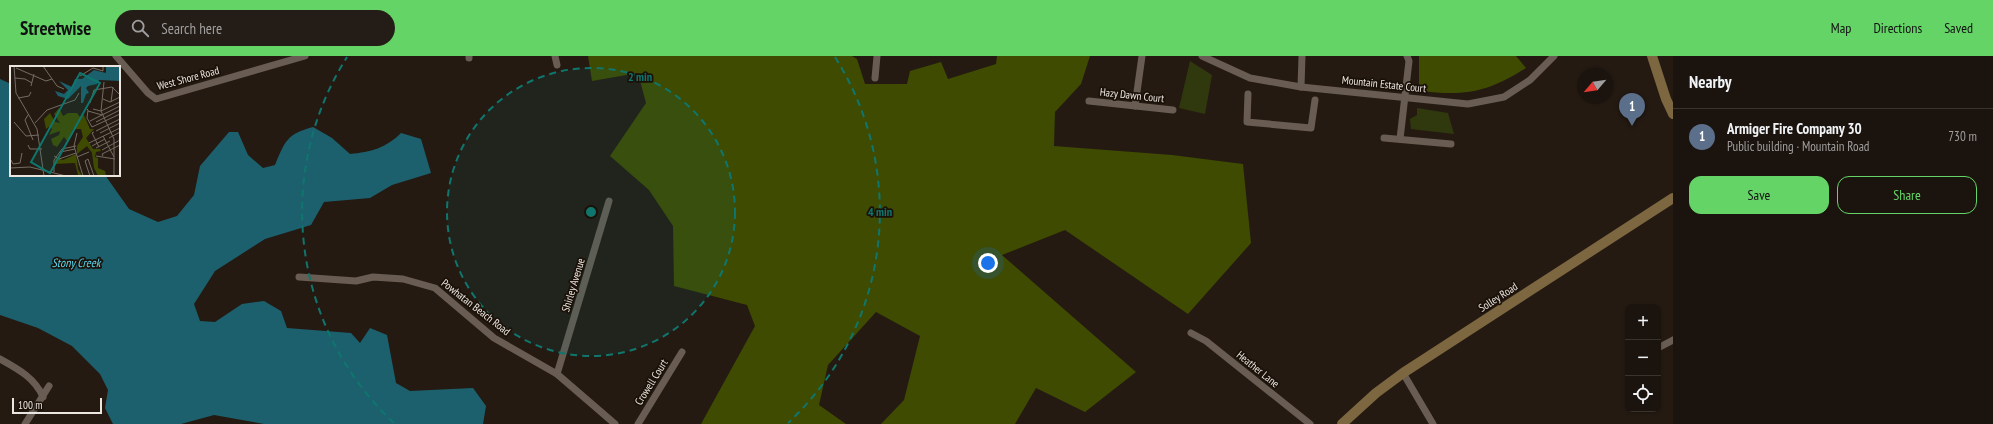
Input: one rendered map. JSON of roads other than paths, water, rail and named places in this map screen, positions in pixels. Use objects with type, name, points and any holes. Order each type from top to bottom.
[{"type":"main road","points":[[1652,56],[1666,100],[1673,114]]},
{"type":"main road","name":"Solley Road","points":[[1342,424],[1376,393],[1403,373],[1673,198]]},
{"type":"street","name":"West Shore Road","points":[[116,56],[148,93],[156,99],[305,56]]},
{"type":"street","points":[[555,56],[557,65]]},
{"type":"street","points":[[875,78],[877,56]]},
{"type":"street","points":[[1135,106],[1142,56]]},
{"type":"street","name":"Mountain Estate Court","points":[[1202,56],[1250,78],[1301,87],[1468,104],[1504,97],[1530,80],[1554,56]]},
{"type":"street","points":[[1301,87],[1302,56]]},
{"type":"street","points":[[1400,140],[1409,61],[1407,56]]},
{"type":"street","points":[[1248,94],[1247,122],[1304,128],[1311,128],[1315,100]]},
{"type":"street","name":"Hazy Dawn Court","points":[[1088,101],[1173,110]]},
{"type":"street","points":[[1384,138],[1451,144]]},
{"type":"street","name":"Shirley Avenue","points":[[557,374],[609,201]]},
{"type":"street","name":"Powhatan Beach Road","points":[[299,276],[356,282],[373,277],[403,279],[436,288],[494,338],[557,374],[615,424]]},
{"type":"street","name":"Heather Lane","points":[[1191,333],[1206,341],[1310,424]]},
{"type":"street","points":[[1661,346],[1673,340]]},
{"type":"street","name":"Crowell Court","points":[[638,424],[682,352]]},
{"type":"street","points":[[0,359],[30,378],[43,397]]},
{"type":"street","points":[[1403,373],[1433,424]]},
{"type":"street","points":[[25,424],[49,386]]},
{"type":"water","name":"Stony Creek","points":[[0,79],[10,84],[10,176],[106,176],[129,209],[158,222],[177,216],[194,195],[200,166],[229,132],[238,132],[248,155],[263,168],[275,165],[285,144],[292,136],[313,127],[332,138],[350,154],[365,152],[384,146],[401,133],[421,139],[431,173],[392,185],[370,198],[324,202],[311,225],[265,239],[215,271],[194,304],[200,321],[215,322],[242,304],[264,301],[281,311],[287,328],[351,333],[360,343],[370,328],[387,335],[396,383],[410,391],[473,388],[486,406],[483,424],[264,424],[214,415],[181,424],[113,424],[105,408],[108,390],[100,374],[72,346],[38,328],[0,315]]},
{"type":"place","name":"Armiger Fire Company 30","points":[[1632,126]]}]
